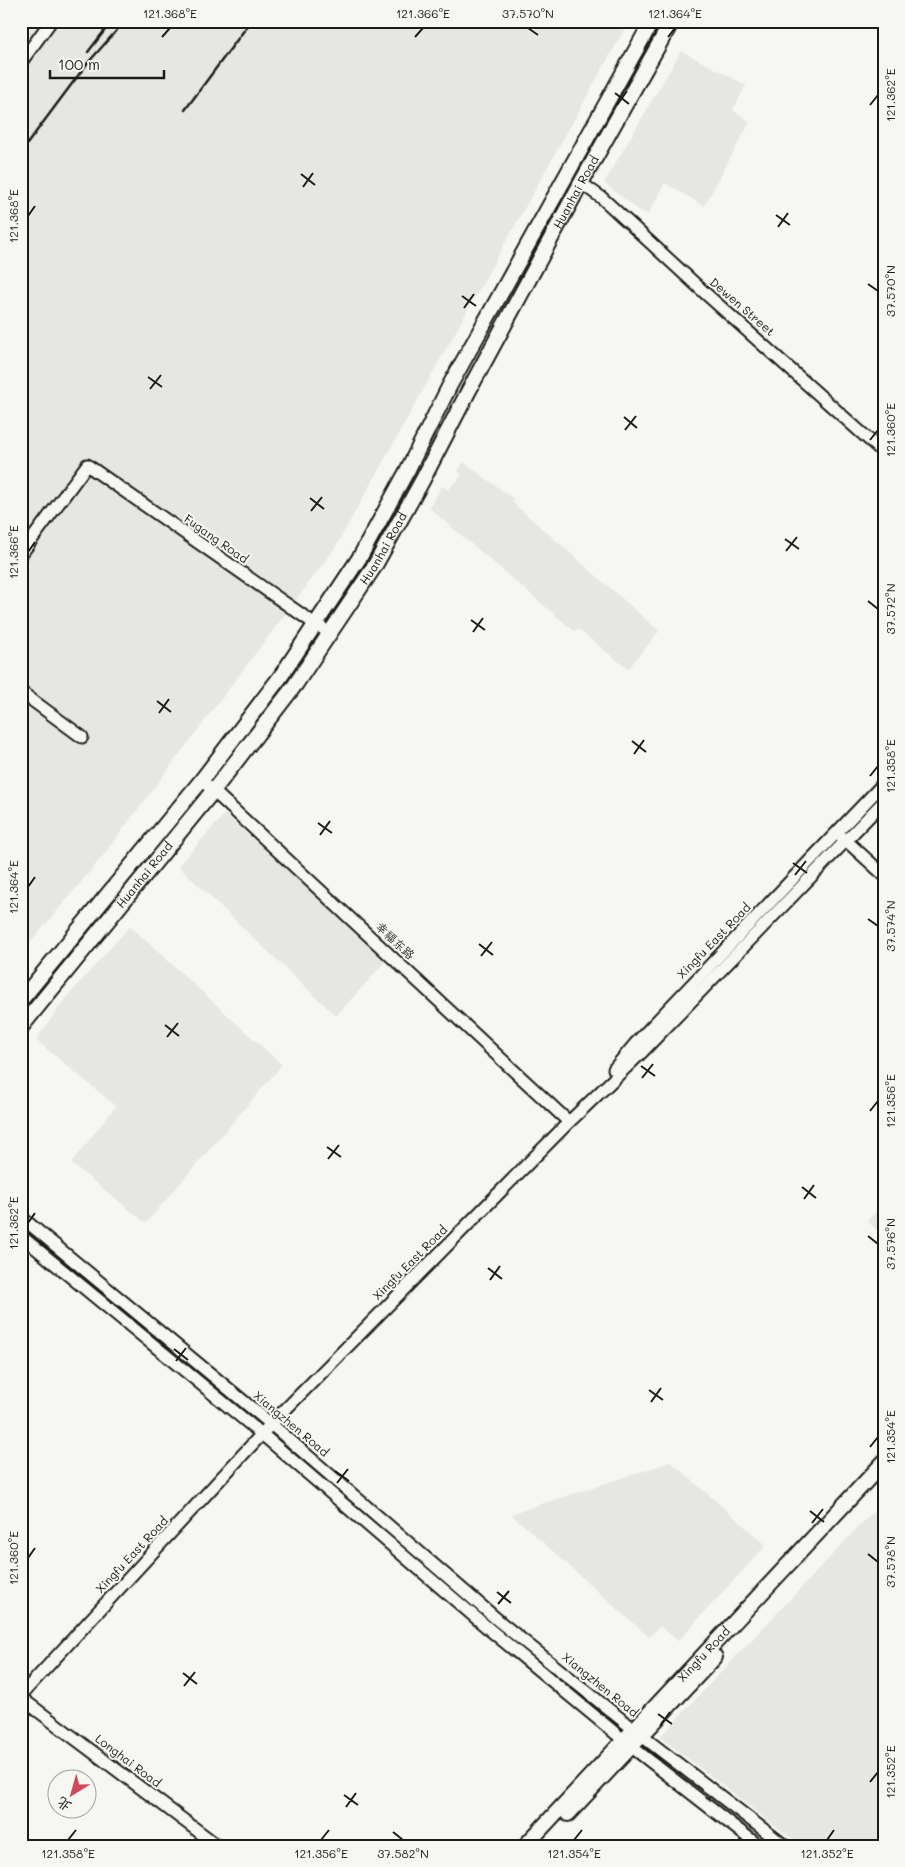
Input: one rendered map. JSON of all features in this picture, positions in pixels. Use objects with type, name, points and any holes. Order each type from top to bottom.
[{"type":"main road","name":"Huanhai Road","points":[[21,1000],[201,781],[281,676],[365,548],[407,472],[450,385],[652,21]]},
{"type":"main road","name":"Huanhai Road","points":[[21,1026],[296,685],[374,567],[581,183],[672,21]]},
{"type":"main road","name":"Xingfu Road","points":[[538,1846],[633,1738],[884,1462]]},
{"type":"main road","name":"Xingfu Road","points":[[525,1846],[633,1738],[884,1474]]},
{"type":"street","points":[[21,62],[52,21]]},
{"type":"street","name":"Dewen Street","points":[[581,183],[602,198],[884,453]]},
{"type":"street","name":"Fugang Road","points":[[21,554],[87,465],[330,633]]},
{"type":"street","points":[[21,692],[82,737]]},
{"type":"street","name":"幸福东路","points":[[201,781],[213,790],[569,1122]]},
{"type":"street","name":"Xingfu East Road","points":[[569,1122],[635,1044],[884,783]]},
{"type":"street","name":"Xingfu East Road","points":[[271,1424],[569,1122],[642,1051],[884,801]]},
{"type":"street","points":[[836,833],[884,875]]},
{"type":"street","name":"Xiangzhen Road","points":[[21,1217],[271,1424],[759,1846]]},
{"type":"street","name":"Xiangzhen Road","points":[[21,1236],[263,1435],[490,1629],[633,1738],[785,1846]]},
{"type":"street","points":[[263,1435],[271,1424]]},
{"type":"street","name":"Xingfu East Road","points":[[21,1696],[263,1435]]},
{"type":"street","name":"Longhai Road","points":[[21,1696],[218,1846]]},
{"type":"shaded area","points":[[21,21],[629,21],[335,548],[102,857],[21,954]]},
{"type":"shaded area","points":[[681,51],[746,85],[733,110],[750,122],[704,206],[665,183],[648,214],[640,211],[604,183]]},
{"type":"shaded area","points":[[463,462],[514,499],[512,502],[659,631],[628,669],[579,630],[574,631],[429,508],[442,486],[449,490],[455,481],[457,482],[462,474],[458,472]]},
{"type":"shaded area","points":[[225,814],[387,960],[336,1016],[178,866]]},
{"type":"shaded area","points":[[130,926],[282,1065],[146,1223],[71,1163],[116,1106],[36,1040],[66,998]]},
{"type":"shaded area","points":[[884,1203],[884,1236],[867,1221]]},
{"type":"shaded area","points":[[671,1462],[766,1545],[678,1641],[660,1626],[649,1637],[511,1514]]},
{"type":"shaded area","points":[[884,1500],[884,1845],[801,1846],[660,1737]]},
{"type":"railway","points":[[88,52],[112,21]]},
{"type":"railway","points":[[21,152],[86,65],[125,21]]},
{"type":"railway","points":[[185,110],[251,21]]}]
